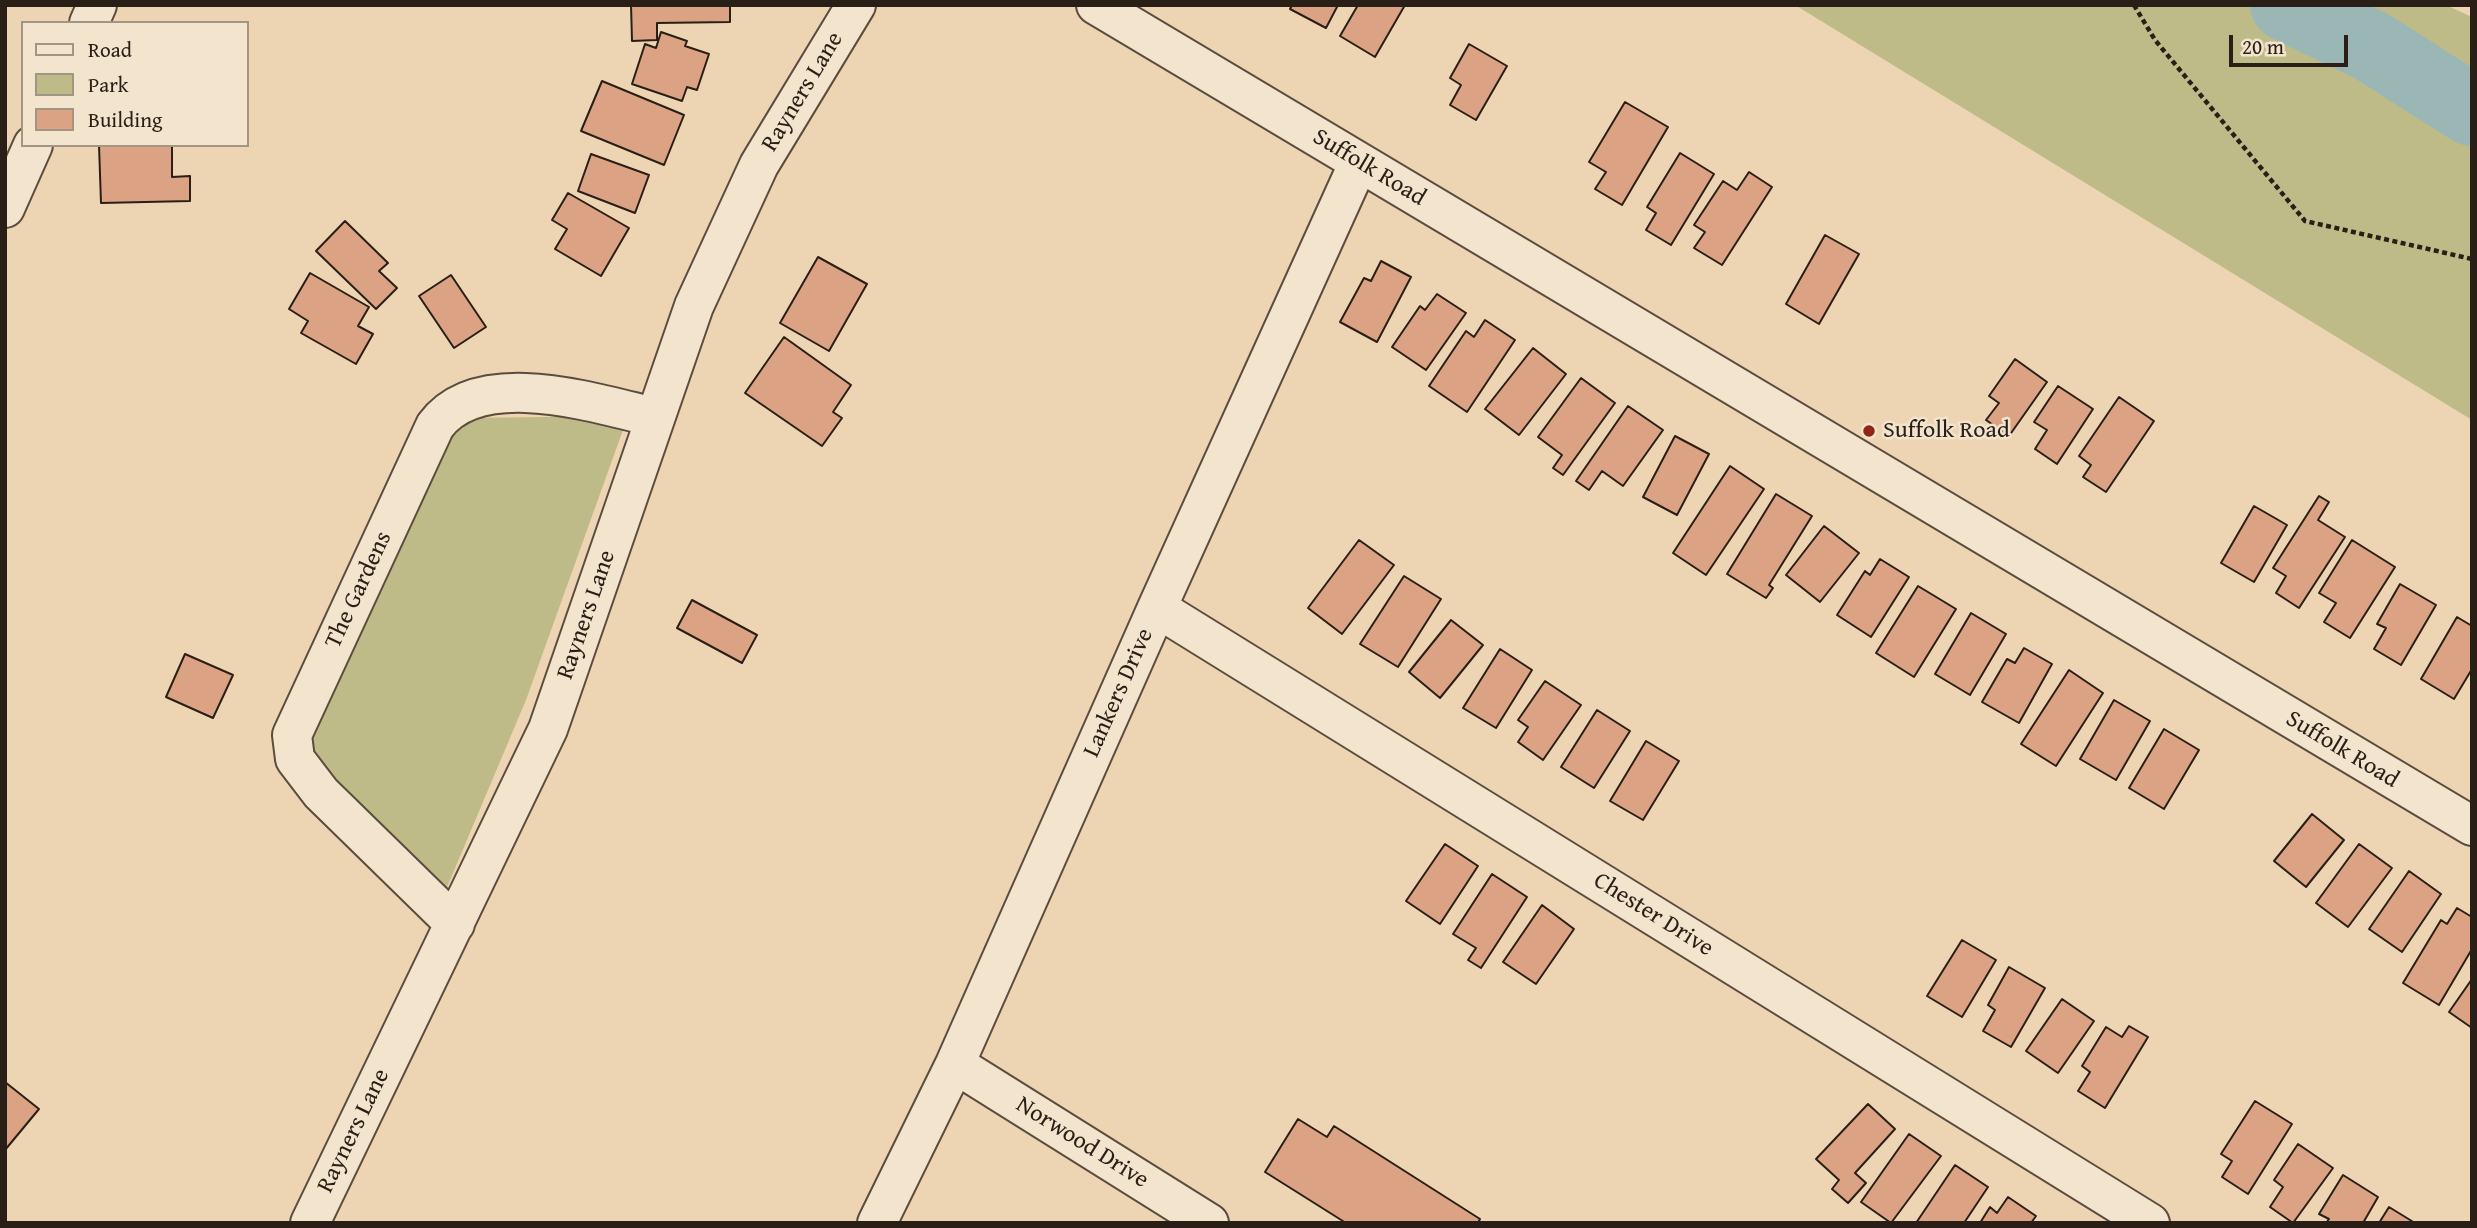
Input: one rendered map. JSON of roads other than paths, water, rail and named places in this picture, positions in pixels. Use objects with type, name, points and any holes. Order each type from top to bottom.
[{"type":"street","points":[[90,21],[97,5]]},
{"type":"street","name":"Rayners Lane","points":[[310,1223],[548,729],[694,306],[758,165],[856,5]]},
{"type":"street","name":"Suffolk Road","points":[[1096,5],[2472,827]]},
{"type":"street","points":[[5,208],[32,147]]},
{"type":"street","name":"Lankers Drive","points":[[877,1223],[955,1064],[1359,162]]},
{"type":"street","name":"The Gardens","points":[[455,924],[321,793],[295,759],[292,735],[435,426],[444,413],[469,401],[499,394],[564,396],[654,417]]},
{"type":"street","name":"Chester Drive","points":[[1157,608],[2150,1223]]},
{"type":"street","name":"Norwood Drive","points":[[955,1064],[1209,1223]]},
{"type":"waterway","points":[[2286,5],[2371,46],[2472,110]]},
{"type":"place","name":"Suffolk Road","points":[[1869,431]]}]
